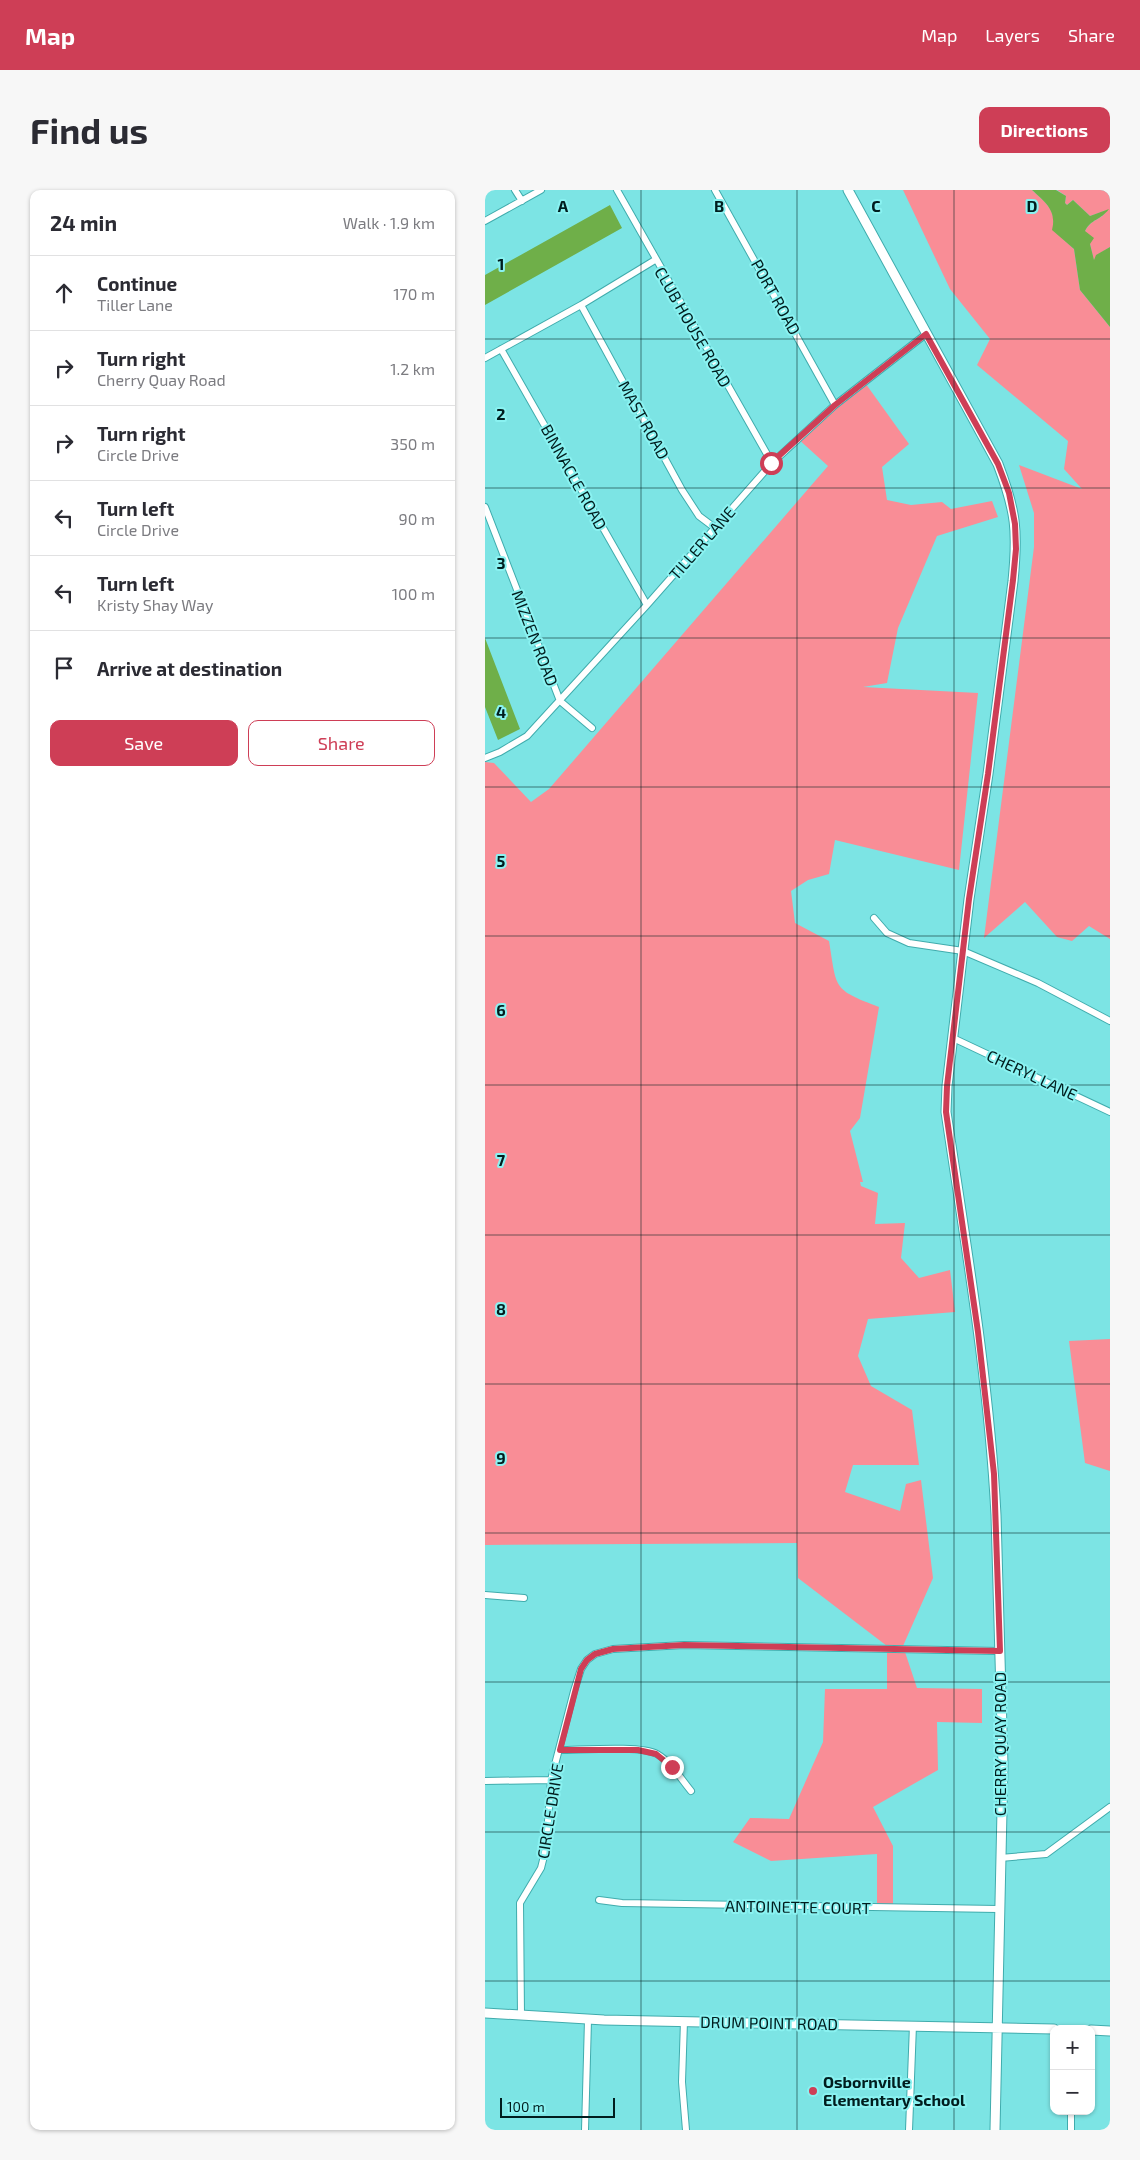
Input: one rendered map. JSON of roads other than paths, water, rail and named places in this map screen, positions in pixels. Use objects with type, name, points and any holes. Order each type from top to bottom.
[{"type":"street","points":[[515,190],[522,201]]},
{"type":"street","points":[[485,221],[541,190]]},
{"type":"street","name":"CLUB HOUSE ROAD","points":[[617,190],[771,463]]},
{"type":"street","name":"PORT ROAD","points":[[715,190],[835,405]]},
{"type":"street","name":"CHERRY QUAY ROAD","points":[[848,190],[998,464],[1009,493],[1015,524],[1016,549],[1013,580],[963,951],[947,1086],[946,1112],[978,1332],[994,1474],[1003,1765],[998,1909],[995,2130]]},
{"type":"street","points":[[485,358],[581,305],[655,260]]},
{"type":"street","name":"MAST ROAD","points":[[581,305],[682,490],[699,516],[715,528]]},
{"type":"street","name":"TILLER LANE","points":[[485,758],[500,752],[527,736],[647,605],[771,463],[835,405],[926,334]]},
{"type":"street","name":"BINNACLE ROAD","points":[[501,350],[647,605]]},
{"type":"street","name":"MIZZEN ROAD","points":[[485,507],[560,701],[592,728]]},
{"type":"street","points":[[874,918],[887,933],[909,943],[963,951],[1038,983],[1110,1021]]},
{"type":"street","name":"CHERYL LANE","points":[[953,1038],[1110,1112]]},
{"type":"street","points":[[485,1595],[524,1598]]},
{"type":"street","name":"CIRCLE DRIVE","points":[[521,2016],[520,1903],[541,1868],[545,1848],[551,1780],[581,1669],[587,1660],[595,1654],[613,1649],[684,1645],[1000,1651]]},
{"type":"street","points":[[560,1750],[638,1750],[656,1754],[672,1767],[691,1791]]},
{"type":"street","points":[[485,1781],[551,1780]]},
{"type":"street","points":[[1000,1858],[1046,1854],[1110,1807]]},
{"type":"street","name":"ANTOINETTE COURT","points":[[599,1900],[622,1904],[998,1909]]},
{"type":"street","name":"DRUM POINT ROAD","points":[[485,2013],[588,2020],[1050,2029]]},
{"type":"street","points":[[585,2130],[588,2020]]},
{"type":"street","points":[[683,2021],[682,2082],[686,2130]]},
{"type":"street","points":[[909,2130],[913,2025]]},
{"type":"street","points":[[1095,2030],[1110,2031]]},
{"type":"street","points":[[1071,2115],[1071,2130]]},
{"type":"place","name":"Osbornville Elementary School","points":[[813,2091]]}]
